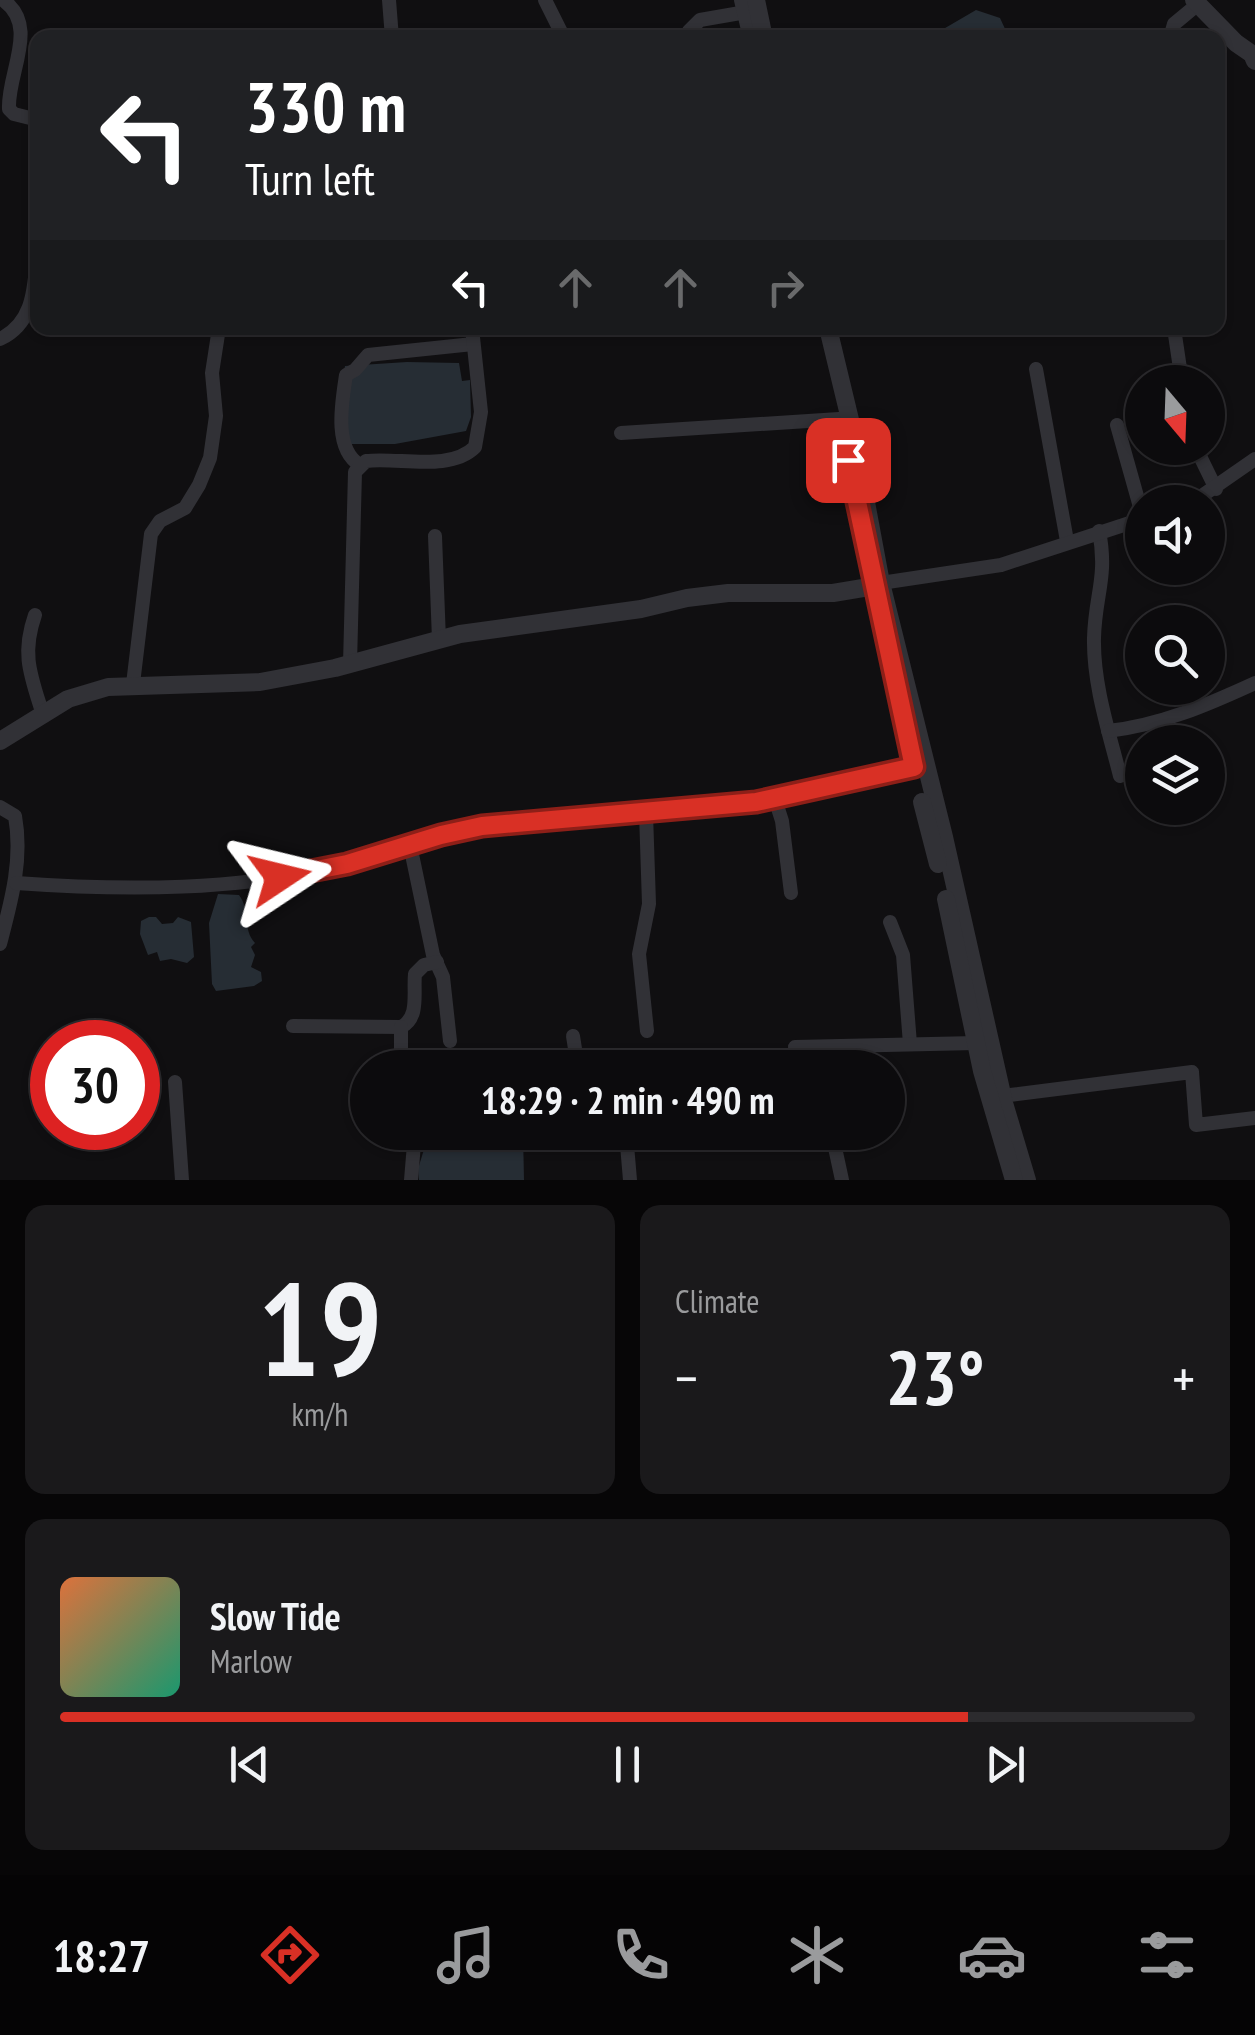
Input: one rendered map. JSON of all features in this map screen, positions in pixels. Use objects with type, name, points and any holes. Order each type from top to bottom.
[{"type":"street","points":[[3,0],[16,10],[22,27],[9,109],[30,118]]},
{"type":"street","points":[[389,0],[391,30]]},
{"type":"street","points":[[545,0],[560,30]]},
{"type":"street","points":[[1172,30],[1196,2],[1223,30]]},
{"type":"street","points":[[689,30],[700,20],[753,21]]},
{"type":"street","points":[[1225,32],[1254,56]]},
{"type":"street","points":[[0,339],[19,329],[30,298]]},
{"type":"street","points":[[133,684],[151,534],[160,521],[185,508],[200,485],[210,458],[216,416],[212,372],[218,335]]},
{"type":"street","points":[[472,335],[480,412],[478,436],[471,452],[434,460],[378,460],[360,465],[350,459],[343,447],[346,375],[368,355],[473,344]]},
{"type":"street","points":[[819,335],[944,837],[1002,1096],[1027,1180]]},
{"type":"street","points":[[830,335],[853,432],[914,767],[976,1043],[1014,1180]]},
{"type":"street","points":[[1175,335],[1179,365]]},
{"type":"street","points":[[1036,369],[1067,541]]},
{"type":"street","points":[[621,434],[839,419]]},
{"type":"street","points":[[1117,424],[1134,485]]},
{"type":"street","points":[[1220,485],[1255,459]]},
{"type":"street","points":[[350,664],[354,480],[360,465]]},
{"type":"street","points":[[0,741],[85,692],[133,684],[260,682],[350,664],[439,640],[714,594],[833,593],[1002,565],[1125,522]]},
{"type":"street","points":[[1099,531],[1104,570],[1094,639],[1108,731],[1120,776]]},
{"type":"street","points":[[435,536],[439,640]]},
{"type":"street","points":[[35,615],[29,633],[27,666],[43,715]]},
{"type":"street","points":[[1108,731],[1202,708],[1255,683]]},
{"type":"street","points":[[16,883],[110,890],[174,889],[329,868],[482,826],[774,798],[914,767]]},
{"type":"street","points":[[774,798],[782,820],[791,893]]},
{"type":"street","points":[[0,806],[15,816],[16,883],[0,944]]},
{"type":"street","points":[[646,813],[649,904],[639,954],[647,1030]]},
{"type":"street","points":[[410,845],[422,911],[446,990],[450,1041]]},
{"type":"street","points":[[890,922],[903,955],[910,1044]]},
{"type":"street","points":[[293,1026],[402,1027],[412,1020],[415,974],[424,965],[436,962]]},
{"type":"street","points":[[401,1050],[402,1027]]},
{"type":"street","points":[[573,1036],[575,1050]]},
{"type":"street","points":[[794,1047],[976,1043]]},
{"type":"street","points":[[1002,1096],[1192,1072],[1196,1125],[1255,1118]]},
{"type":"street","points":[[175,1082],[182,1180]]},
{"type":"street","points":[[410,1150],[412,1162]]},
{"type":"street","points":[[411,1180],[413,1150]]},
{"type":"street","points":[[627,1150],[630,1180]]},
{"type":"street","points":[[836,1150],[842,1180]]},
{"type":"shaded area","points":[[976,10],[1000,18],[1006,30],[942,30]]},
{"type":"shaded area","points":[[459,363],[462,381],[470,380],[471,417],[466,431],[395,444],[346,444],[342,383],[345,366]]},
{"type":"shaded area","points":[[218,894],[239,895],[243,901],[255,943],[251,947],[255,955],[251,967],[261,972],[262,981],[254,986],[216,991],[212,984],[209,923]]},
{"type":"shaded area","points":[[156,917],[162,924],[173,923],[178,917],[191,922],[194,957],[187,963],[160,961],[157,952],[148,955],[140,934],[141,921]]},
{"type":"shaded area","points":[[424,1150],[523,1150],[524,1180],[419,1180]]},
{"type":"route","points":[[280,877],[347,864],[482,826],[756,802],[914,767],[848,460]]}]
